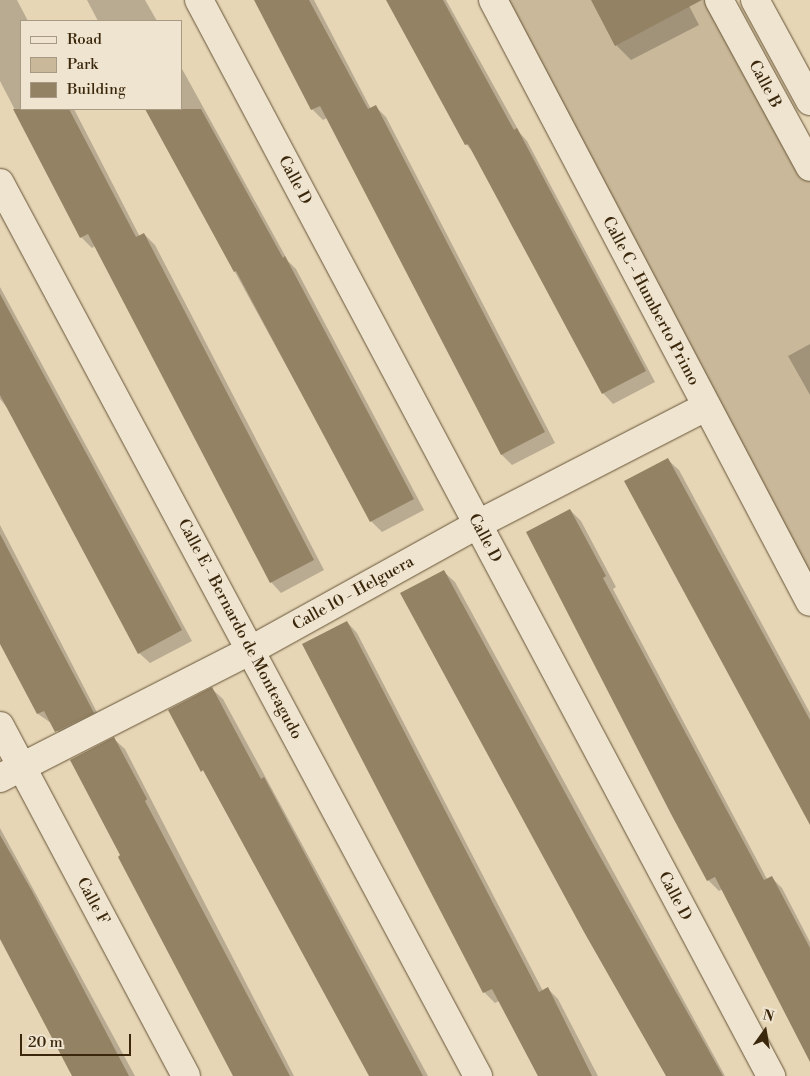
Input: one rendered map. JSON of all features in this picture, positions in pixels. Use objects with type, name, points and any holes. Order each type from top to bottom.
[{"type":"street","name":"Calle D","points":[[199,0],[771,1076]]},
{"type":"street","name":"Calle C - Humberto Primo","points":[[493,0],[810,602]]},
{"type":"street","name":"Calle B","points":[[719,0],[810,167]]},
{"type":"street","name":"Calle B","points":[[755,0],[810,101]]},
{"type":"street","name":"Calle E - Bernardo de Monteagudo","points":[[0,183],[478,1076]]},
{"type":"street","name":"Calle 10 - Helguera","points":[[10,773],[251,650],[478,524],[706,407]]},
{"type":"street","name":"Calle F","points":[[0,726],[10,773],[186,1076]]},
{"type":"green space","points":[[493,0],[719,0],[810,167],[810,602]]},
{"type":"building","points":[[254,0],[309,0],[368,109],[376,105],[545,432],[501,455],[320,106],[311,110]]},
{"type":"building","points":[[386,0],[443,0],[514,130],[517,128],[646,371],[602,394],[468,144],[465,145]]},
{"type":"building","points":[[591,0],[702,0],[615,46]]},
{"type":"building","points":[[13,109],[70,110],[136,237],[144,233],[314,560],[270,583],[88,234],[80,238]]},
{"type":"building","points":[[201,109],[283,258],[285,256],[414,499],[370,522],[236,271],[234,272],[146,110]]},
{"type":"building","points":[[0,294],[182,630],[138,654],[0,395]]},
{"type":"building","points":[[668,458],[810,720],[810,825],[624,481]]},
{"type":"building","points":[[570,509],[606,576],[603,578],[764,880],[772,876],[810,948],[810,1062],[715,877],[707,881],[671,814],[526,532]]},
{"type":"building","points":[[0,534],[94,713],[55,732],[44,711],[37,714],[0,644]]},
{"type":"building","points":[[444,570],[592,842],[723,1076],[666,1076],[584,932],[400,593]]},
{"type":"building","points":[[347,621],[539,992],[548,987],[592,1076],[538,1076],[492,989],[483,993],[302,644]]},
{"type":"building","points":[[212,687],[261,779],[264,777],[423,1076],[369,1076],[203,770],[201,772],[168,710]]},
{"type":"building","points":[[114,737],[147,799],[145,801],[290,1076],[233,1076],[118,857],[120,855],[70,760]]},
{"type":"building","points":[[0,835],[32,891],[129,1076],[72,1076],[0,939]]}]
